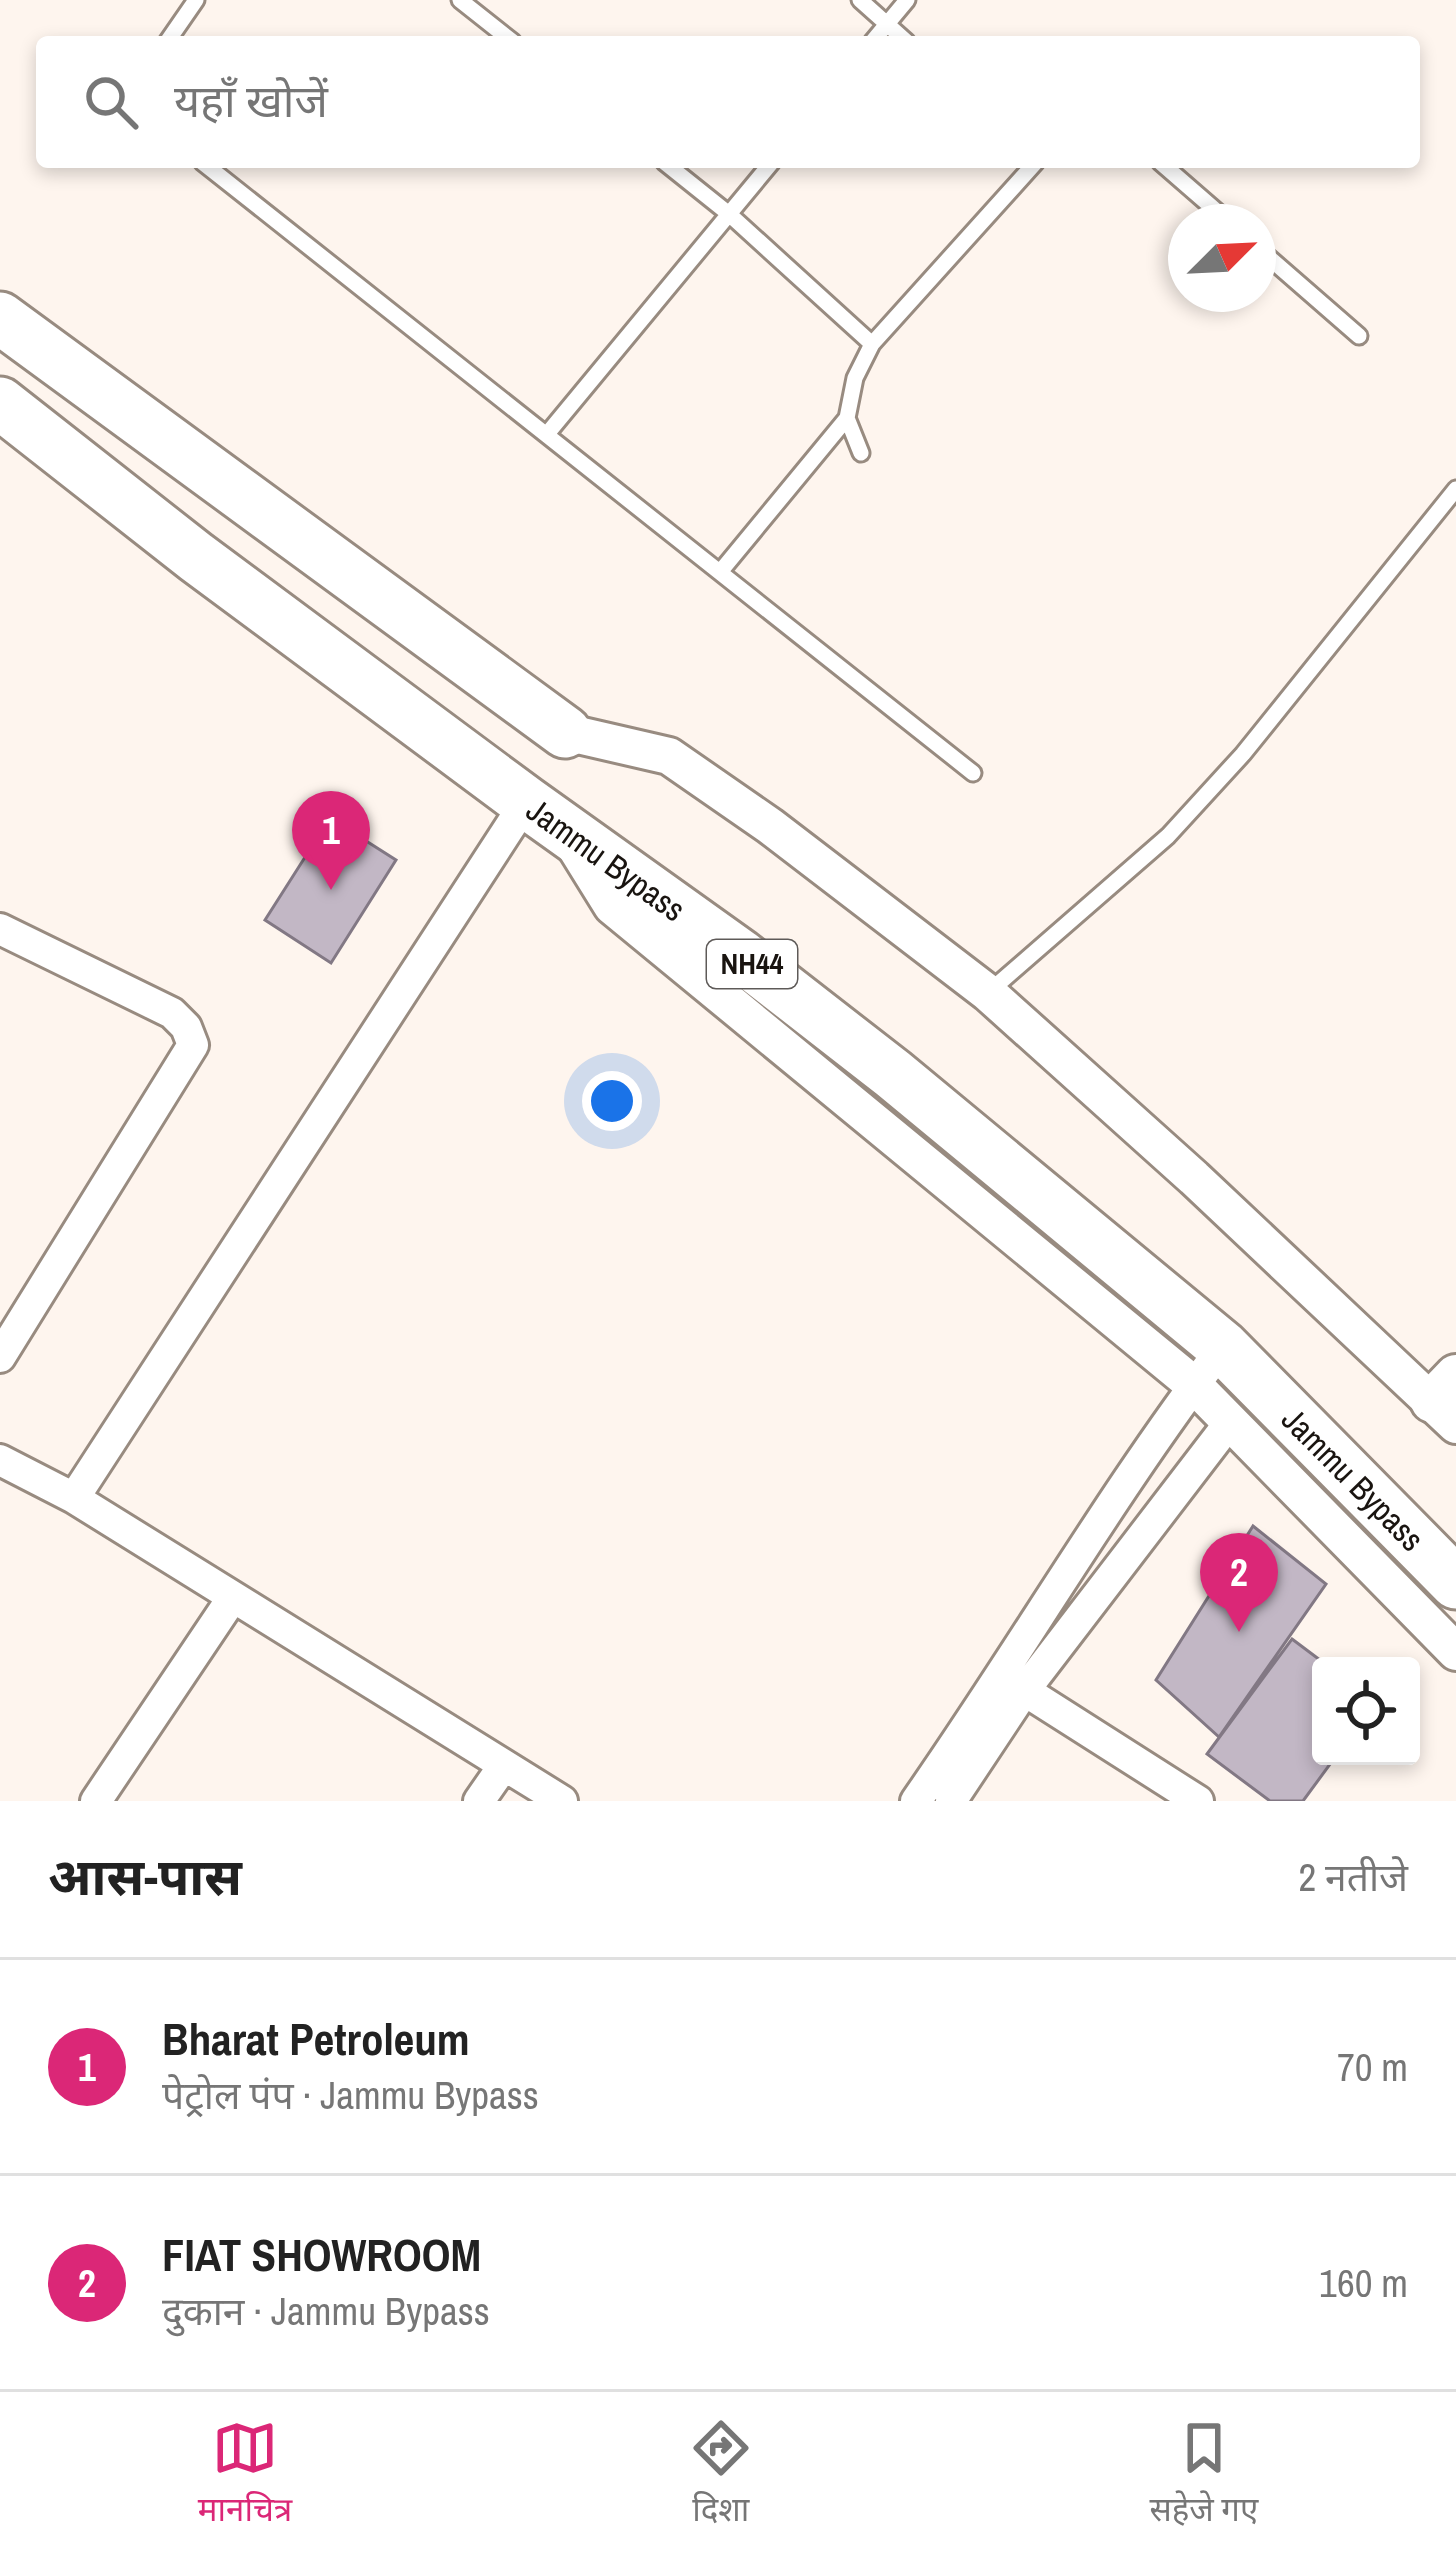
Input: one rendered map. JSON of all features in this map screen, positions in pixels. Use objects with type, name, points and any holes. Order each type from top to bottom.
[{"type":"highway","points":[[0,318],[565,732]]},
{"type":"highway","name":"Jammu Bypass","points":[[0,403],[196,557],[740,955],[892,1074],[1208,1366],[1456,1583]]},
{"type":"street","points":[[565,732],[669,756],[770,826],[988,993],[1448,1401]]},
{"type":"street","points":[[74,1498],[545,816]]},
{"type":"street","points":[[0,929],[172,1013],[193,1045],[0,1358]]},
{"type":"street","points":[[1208,1366],[1230,1422],[1456,1652]]},
{"type":"street","points":[[951,1801],[1155,1439],[1208,1366]]},
{"type":"street","points":[[916,1801],[1230,1422]]},
{"type":"street","points":[[0,1460],[74,1498],[562,1801]]},
{"type":"street","points":[[96,1801],[233,1597]]},
{"type":"street","points":[[1014,1684],[1198,1801]]},
{"type":"street","points":[[479,1801],[504,1765]]},
{"type":"lane","points":[[171,36],[196,0]]},
{"type":"lane","points":[[460,0],[505,36]]},
{"type":"lane","points":[[860,0],[900,36]]},
{"type":"lane","points":[[877,36],[907,0]]},
{"type":"lane","points":[[210,168],[973,772]]},
{"type":"lane","points":[[672,168],[872,344]]},
{"type":"lane","points":[[547,434],[767,168]]},
{"type":"lane","points":[[720,572],[847,418],[855,377],[872,344],[1031,168]]},
{"type":"lane","points":[[1167,168],[1208,204]]},
{"type":"lane","points":[[1276,264],[1359,336]]},
{"type":"lane","points":[[847,418],[861,453]]},
{"type":"lane","points":[[988,993],[1168,836],[1243,754],[1456,489]]},
{"type":"building","points":[[330,818],[396,860],[331,963],[265,920]]},
{"type":"building","points":[[1253,1526],[1326,1584],[1219,1737],[1156,1680]]},
{"type":"building","points":[[1292,1639],[1316,1657],[1312,1657],[1312,1765],[1329,1765],[1303,1801],[1270,1801],[1207,1754]]},
{"type":"place","name":"Bharat Petroleum","points":[[331,890]]},
{"type":"place","name":"FIAT SHOWROOM","points":[[1239,1632]]}]
